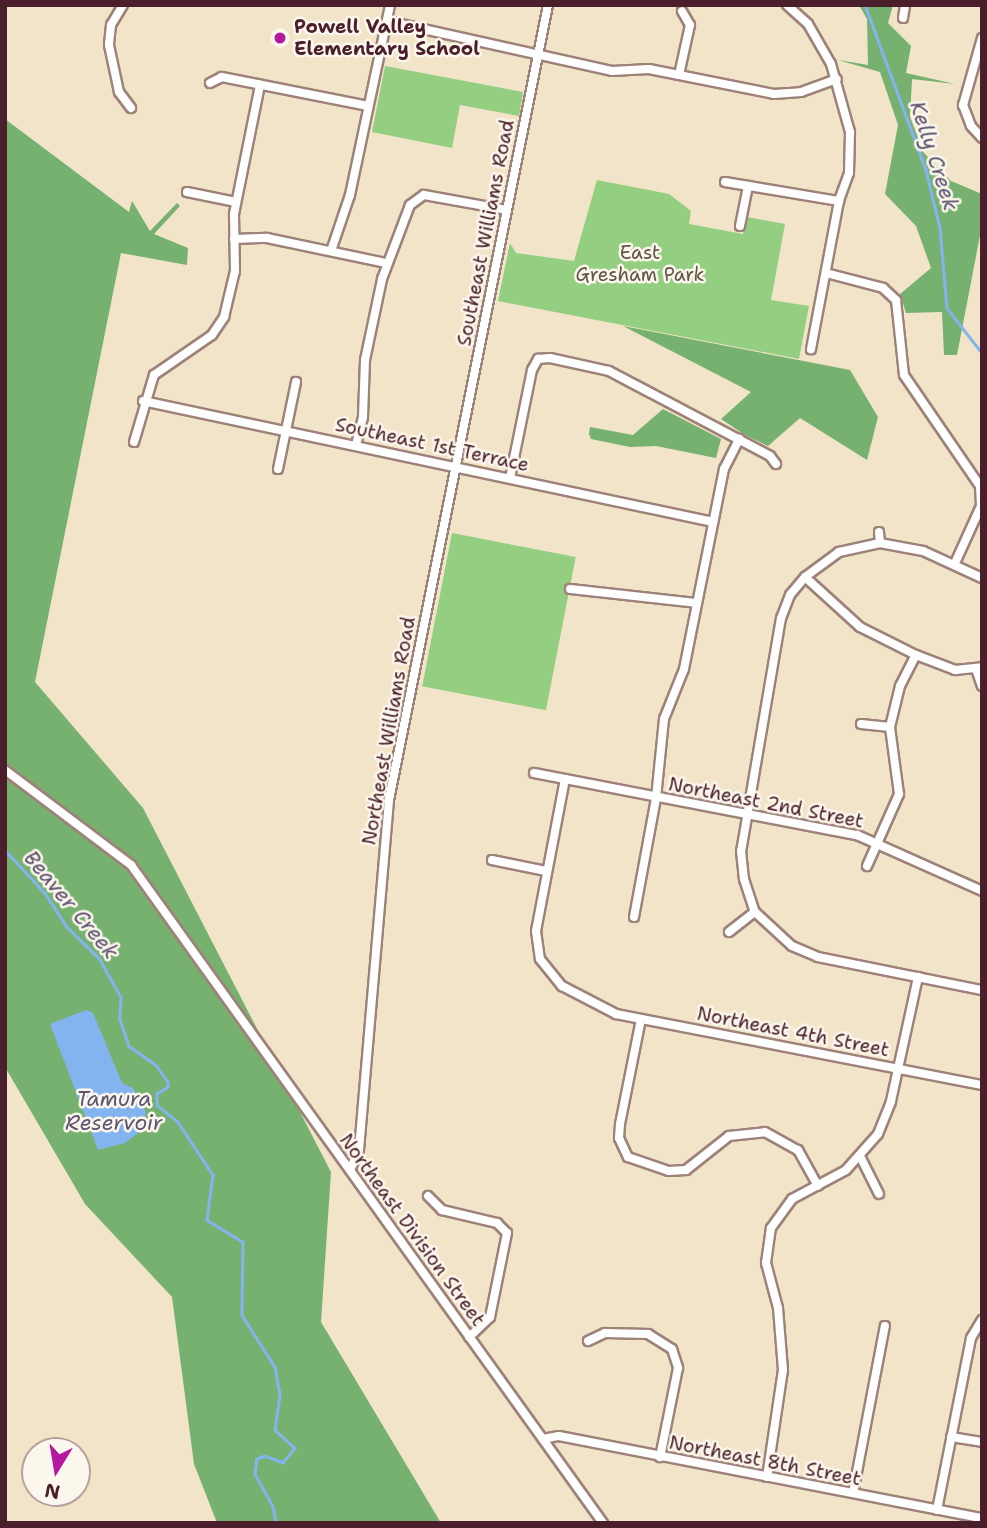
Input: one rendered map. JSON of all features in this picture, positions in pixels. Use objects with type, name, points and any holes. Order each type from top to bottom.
[{"type":"street","points":[[123,5],[111,25],[109,45],[119,92],[131,108]]},
{"type":"street","points":[[331,251],[350,195],[390,5]]},
{"type":"street","name":"Southeast Williams Road","points":[[456,467],[548,5]]},
{"type":"street","points":[[787,5],[818,38],[837,79],[852,154],[839,201],[811,349]]},
{"type":"street","points":[[902,18],[905,5]]},
{"type":"street","points":[[679,75],[690,25],[682,11]]},
{"type":"street","points":[[387,22],[612,71],[649,69],[783,94],[837,79]]},
{"type":"street","points":[[982,38],[965,88],[966,118],[982,138]]},
{"type":"street","points":[[209,83],[222,77],[368,106]]},
{"type":"street","points":[[134,442],[144,401],[155,375],[212,335],[224,317],[235,271],[236,202],[260,85]]},
{"type":"street","points":[[725,182],[839,201]]},
{"type":"street","points":[[740,226],[748,186]]},
{"type":"street","points":[[187,192],[236,202]]},
{"type":"street","points":[[356,445],[363,417],[365,360],[386,262],[415,198],[433,196],[507,210]]},
{"type":"street","points":[[234,239],[267,238],[386,262]]},
{"type":"street","points":[[826,273],[883,288],[895,300],[904,375],[980,486],[981,506],[955,563]]},
{"type":"street","points":[[510,478],[538,359],[609,371],[739,439],[776,464]]},
{"type":"street","points":[[278,469],[296,382]]},
{"type":"street","name":"Southeast 1st Terrace","points":[[144,401],[713,522]]},
{"type":"street","points":[[634,916],[656,798],[664,719],[684,669],[724,469],[739,439]]},
{"type":"street","name":"Northeast Williams Road","points":[[350,1170],[359,1150],[386,819],[456,467]]},
{"type":"street","points":[[879,531],[880,543]]},
{"type":"street","points":[[982,578],[955,563],[880,543],[839,552],[805,577],[790,595],[780,618],[741,860],[755,912],[776,935],[800,951],[982,990]]},
{"type":"street","points":[[805,577],[860,627],[916,655],[955,670],[979,668],[982,686]]},
{"type":"street","points":[[570,589],[696,603]]},
{"type":"street","points":[[867,866],[899,794],[890,727],[900,686],[916,655]]},
{"type":"street","points":[[861,724],[890,727]]},
{"type":"street","name":"Northeast Division Street","points":[[5,770],[34,795],[126,859],[603,1523]]},
{"type":"street","name":"Northeast 2nd Street","points":[[534,773],[878,841],[982,891]]},
{"type":"street","name":"Northeast 4th Street","points":[[565,779],[536,931],[540,959],[562,986],[599,1008],[641,1019],[982,1085]]},
{"type":"street","points":[[492,860],[547,871]]},
{"type":"street","points":[[729,932],[755,912]]},
{"type":"street","points":[[767,1477],[783,1370],[766,1245],[780,1212],[861,1158],[888,1111],[918,977]]},
{"type":"street","points":[[641,1019],[620,1124],[620,1138],[628,1157],[669,1171],[686,1170],[729,1136],[765,1132],[798,1150],[818,1186]]},
{"type":"street","points":[[861,1158],[879,1194]]},
{"type":"street","points":[[428,1196],[442,1210],[497,1223],[507,1233],[490,1317],[469,1337]]},
{"type":"street","points":[[937,1510],[971,1338],[982,1320]]},
{"type":"street","points":[[853,1493],[885,1326]]},
{"type":"street","points":[[588,1341],[605,1333],[649,1334],[672,1349],[678,1368],[660,1457]]},
{"type":"street","name":"Northeast 8th Street","points":[[543,1439],[559,1436],[982,1518]]},
{"type":"street","points":[[951,1437],[982,1442]]},
{"type":"green space","points":[[859,5],[893,5],[888,23],[911,46],[906,73],[955,84],[912,79],[910,117],[924,153],[951,181],[982,194],[982,225],[957,355],[944,355],[942,312],[906,313],[900,294],[931,268],[916,226],[885,194],[898,125],[880,72],[838,60],[868,65],[867,19]]},
{"type":"green space","points":[[385,66],[523,92],[519,116],[460,105],[452,148],[372,132]]},
{"type":"green space","points":[[5,119],[129,212],[132,201],[150,231],[177,203],[180,206],[154,234],[188,248],[187,265],[121,253],[35,682],[143,808],[331,1172],[321,1322],[441,1523],[217,1523],[194,1464],[172,1297],[85,1204],[5,1067]]},
{"type":"green space","name":"East Gresham Park","points":[[597,180],[669,194],[691,211],[689,224],[743,234],[747,217],[785,224],[771,300],[809,306],[799,359],[498,301],[510,243],[516,253],[574,261]]},
{"type":"green space","points":[[623,326],[850,370],[878,417],[867,460],[800,418],[768,446],[745,435],[721,419],[751,392]]},
{"type":"green space","points":[[663,409],[721,439],[716,458],[656,446],[630,447],[591,439],[589,434],[590,427],[633,435]]},
{"type":"green space","points":[[452,533],[576,557],[546,710],[422,686]]},
{"type":"water","name":"Tamura Reservoir","points":[[86,1010],[93,1013],[122,1083],[133,1088],[146,1112],[143,1129],[125,1143],[98,1150],[50,1024]]},
{"type":"waterway","name":"Kelly Creek","points":[[865,5],[926,170],[940,228],[947,308],[982,353]]},
{"type":"waterway","name":"Beaver Creek","points":[[5,850],[45,893],[67,927],[99,958],[121,997],[120,1019],[129,1046],[156,1065],[168,1082],[168,1087],[157,1094],[157,1105],[178,1122],[213,1175],[207,1220],[243,1242],[242,1315],[275,1367],[280,1395],[275,1430],[295,1448],[283,1463],[265,1456],[257,1459],[255,1474],[273,1506],[276,1523]]},
{"type":"place","name":"Powell Valley Elementary School","points":[[280,38]]}]
